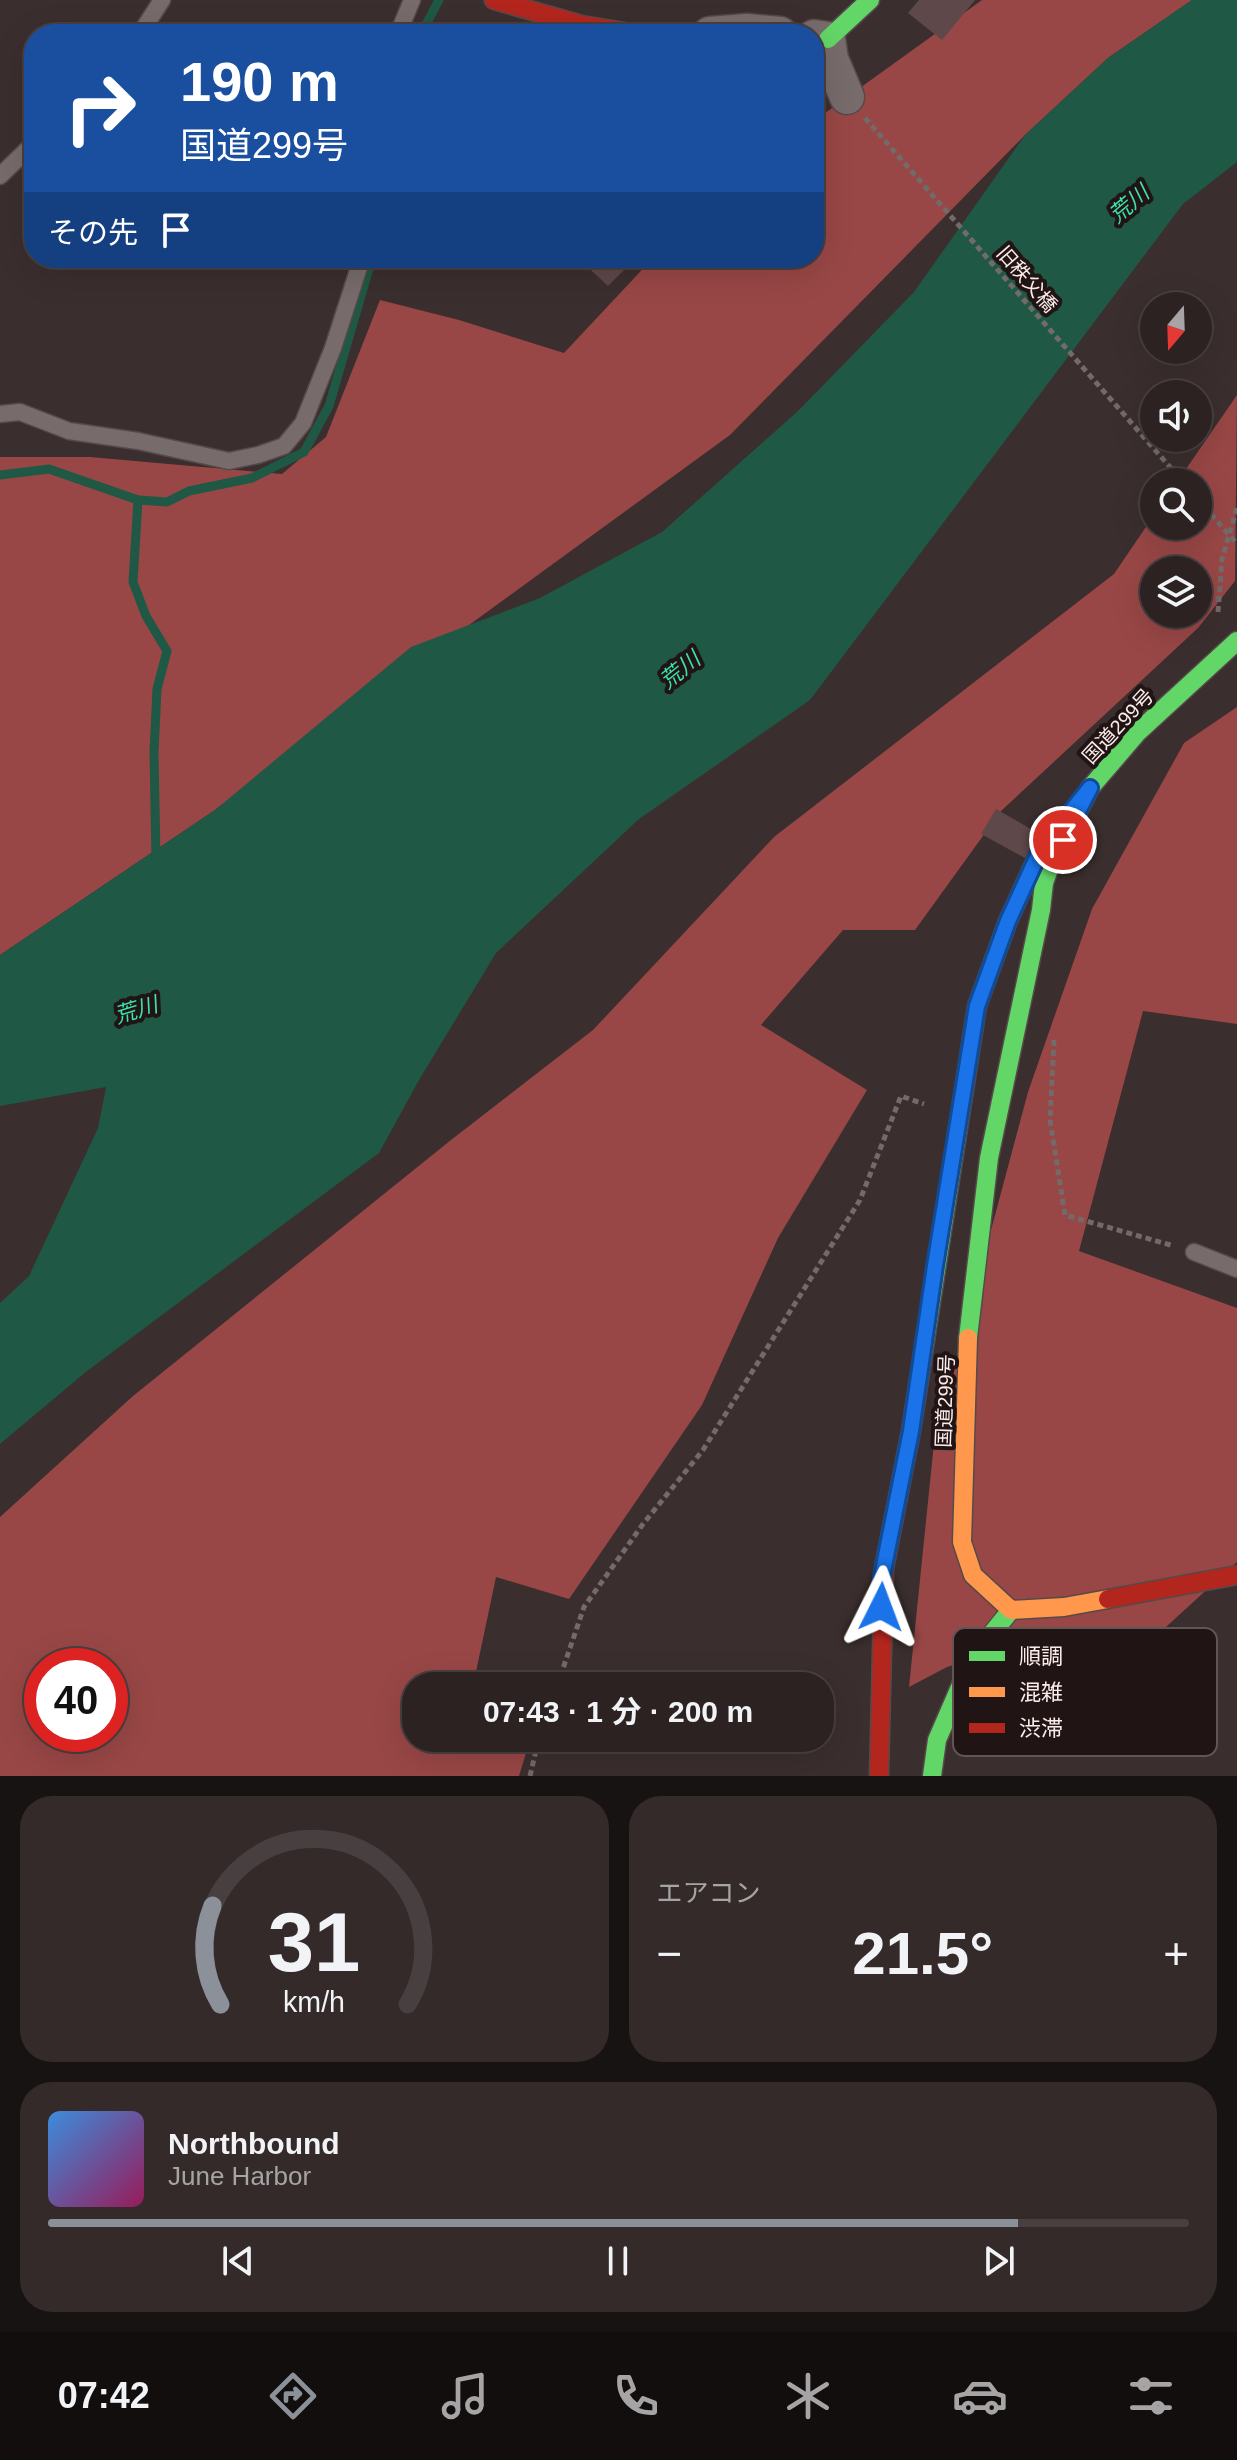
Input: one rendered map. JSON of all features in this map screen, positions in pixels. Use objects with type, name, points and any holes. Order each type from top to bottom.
[{"type":"main road","points":[[494,0],[582,24]]},
{"type":"main road","points":[[824,36],[870,0]]},
{"type":"main road","name":"国道299号","points":[[1011,1610],[973,1575],[962,1542],[969,1322],[989,1158],[1044,883],[1090,788],[1138,732],[1237,641]]},
{"type":"main road","points":[[879,1776],[882,1576],[911,1431],[977,1006],[1008,921],[1041,849],[1090,788]]},
{"type":"main road","points":[[996,1628],[1011,1610],[1064,1607],[1237,1575]]},
{"type":"main road","points":[[932,1776],[937,1740],[953,1703]]},
{"type":"street","points":[[824,44],[847,97]]},
{"type":"lane","points":[[146,24],[162,0]]},
{"type":"lane","points":[[402,24],[412,0]]},
{"type":"lane","points":[[0,176],[24,153]]},
{"type":"lane","points":[[0,414],[20,412],[69,431],[138,441],[229,461],[284,446],[303,423],[333,348],[359,268]]},
{"type":"lane","points":[[1194,1252],[1237,1269]]},
{"type":"path","name":"旧秩父橋","points":[[847,97],[1171,468]]},
{"type":"path","points":[[1222,559],[1237,508]]},
{"type":"path","points":[[1212,515],[1237,544]]},
{"type":"path","points":[[1054,1029],[1050,1120],[1065,1215],[1194,1252]]},
{"type":"path","points":[[562,1672],[584,1607],[643,1524],[703,1450],[860,1200],[901,1096],[958,1118]]},
{"type":"path","points":[[530,1776],[536,1752]]},
{"type":"shaded area","points":[[982,0],[1192,0],[1108,58],[1025,135],[730,435],[215,810],[0,955],[0,457],[90,457],[282,474],[326,437],[380,300],[459,320],[564,353],[644,268],[824,268],[824,114]]},
{"type":"shaded area","points":[[1237,395],[1235,581],[1212,610],[1212,556],[1140,556],[1140,628],[1198,628],[1001,811],[915,930],[843,930],[761,1025],[867,1090],[778,1238],[702,1405],[569,1599],[496,1577],[476,1672],[402,1672],[402,1752],[524,1752],[519,1776],[0,1776],[0,1517],[133,1396],[593,1030],[774,837],[1114,574],[1140,536],[1140,540],[1212,540],[1212,468],[1187,468],[1198,452],[1212,452],[1212,431]]},
{"type":"shaded area","points":[[1237,707],[1237,1024],[1143,1011],[1079,1251],[1237,1308],[1237,1562],[1165,1628],[953,1628],[953,1665],[909,1687],[934,1443],[1028,1092],[1092,909],[1184,743]]},
{"type":"water","name":"荒川","points":[[1192,0],[1237,0],[1237,162],[1183,204],[810,700],[639,819],[496,953],[379,1153],[87,1371],[0,1444],[0,1303],[29,1276],[98,1128],[106,1087],[0,1106],[0,955],[215,810],[411,647],[540,598],[662,532],[798,411],[914,292],[1025,135],[1108,58]]},
{"type":"building","points":[[919,0],[975,0],[942,40],[908,13]]},
{"type":"building","points":[[589,268],[626,268],[608,286]]},
{"type":"building","points":[[996,809],[1038,833],[1025,858],[981,834]]},
{"type":"waterway","points":[[426,24],[439,0]]},
{"type":"waterway","points":[[138,500],[167,502],[189,491],[252,478],[304,452],[329,406],[369,268]]},
{"type":"waterway","points":[[0,475],[49,469],[138,500],[133,582],[146,616],[167,651],[157,689],[154,752],[156,859]]},
{"type":"traffic: fast","points":[[828,39],[870,0]]},
{"type":"traffic: fast","points":[[968,1338],[989,1158],[1050,866],[1090,788],[1138,732],[1237,641]]},
{"type":"traffic: fast","points":[[884,1568],[911,1431],[977,1006],[1008,921],[1048,839]]},
{"type":"traffic: fast","points":[[996,1628],[1011,1610]]},
{"type":"traffic: fast","points":[[932,1776],[937,1740],[953,1703]]},
{"type":"traffic: slow","points":[[968,1338],[962,1542],[973,1575],[1011,1610],[1064,1607],[1108,1599]]},
{"type":"traffic: jam","points":[[494,0],[578,24]]},
{"type":"traffic: jam","points":[[879,1776],[884,1568]]},
{"type":"traffic: jam","points":[[1108,1599],[1237,1575]]},
{"type":"route","points":[[881,1607],[882,1576],[911,1431],[977,1006],[1008,921],[1041,849],[1090,788],[1063,840]]}]
